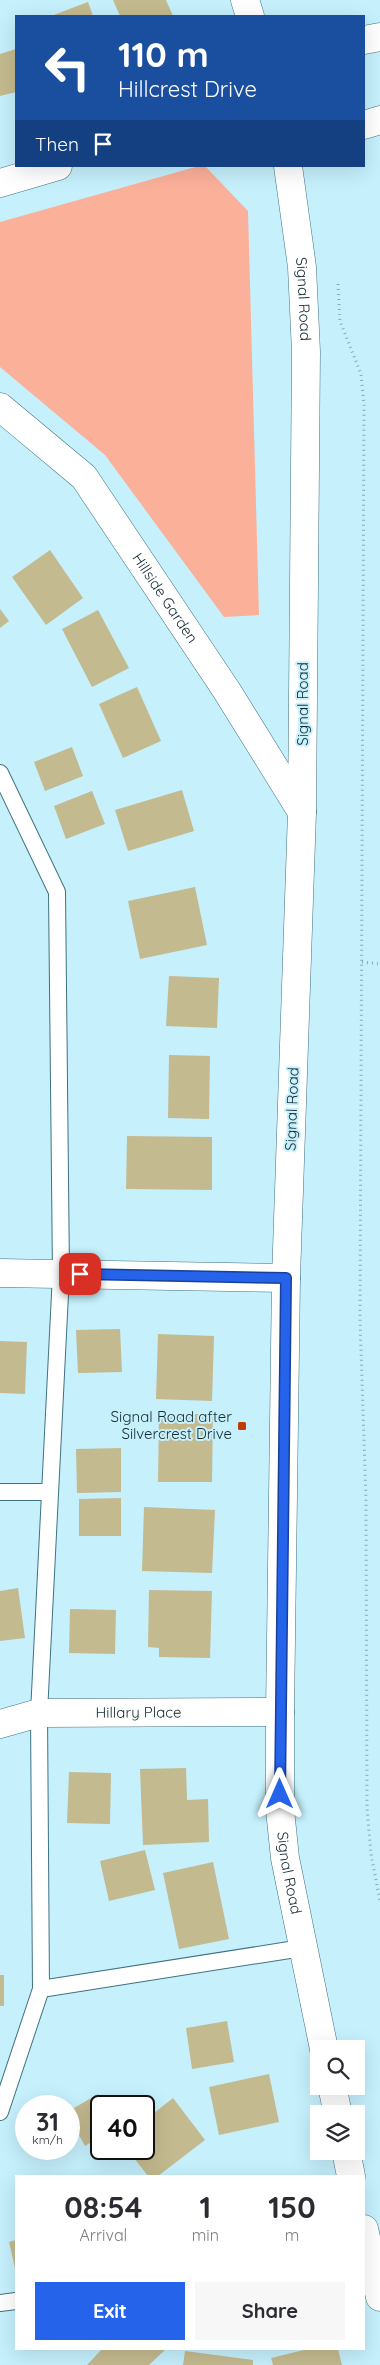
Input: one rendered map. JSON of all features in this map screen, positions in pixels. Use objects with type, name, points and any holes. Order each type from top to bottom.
[{"type":"street","points":[[245,0],[250,15]]},
{"type":"street","points":[[365,40],[380,37]]},
{"type":"street","points":[[365,124],[380,120]]},
{"type":"street","points":[[0,183],[55,167]]},
{"type":"street","name":"Signal Road","points":[[288,167],[302,267],[306,352],[302,812],[286,1278],[280,1810],[285,1858],[322,2040]]},
{"type":"street","name":"Hillside Garden","points":[[0,406],[84,477],[227,691],[302,812]]},
{"type":"street","points":[[0,1273],[286,1278]]},
{"type":"street","name":"Hillary Place","points":[[0,1724],[39,1713],[280,1712]]},
{"type":"street","points":[[348,2160],[351,2175]]},
{"type":"street","points":[[365,2237],[369,2272],[380,2298]]},
{"type":"lane","points":[[0,773],[57,892],[61,1274],[39,1713],[41,1989],[0,2112]]},
{"type":"lane","points":[[0,1492],[50,1492]]},
{"type":"lane","points":[[41,1989],[302,1948]]},
{"type":"lane","points":[[0,2303],[15,2301]]},
{"type":"path","points":[[338,284],[340,320],[361,374],[364,405],[360,1318],[366,1501],[366,1808],[371,1854],[380,1901]]},
{"type":"path","points":[[362,962],[380,964]]},
{"type":"shaded area","points":[[195,167],[206,167],[248,211],[259,615],[224,617],[105,455],[0,367],[0,222]]},
{"type":"building","points":[[113,0],[166,0],[173,15],[120,15]]},
{"type":"building","points":[[88,2],[93,15],[54,15]]},
{"type":"building","points":[[15,49],[15,92],[0,96],[0,54]]},
{"type":"building","points":[[50,550],[83,598],[46,625],[12,577]]},
{"type":"building","points":[[0,609],[9,621],[0,628]]},
{"type":"building","points":[[98,610],[129,668],[92,687],[62,629]]},
{"type":"building","points":[[137,687],[161,741],[123,758],[99,704]]},
{"type":"building","points":[[72,747],[83,776],[45,791],[34,762]]},
{"type":"building","points":[[182,790],[194,831],[128,851],[115,810]]},
{"type":"building","points":[[92,791],[105,824],[66,839],[54,806]]},
{"type":"building","points":[[195,887],[207,945],[140,959],[128,901]]},
{"type":"building","points":[[169,976],[219,978],[217,1028],[166,1026]]},
{"type":"building","points":[[169,1055],[210,1056],[209,1119],[168,1118]]},
{"type":"building","points":[[127,1136],[212,1137],[212,1190],[126,1189]]},
{"type":"building","points":[[120,1329],[122,1372],[78,1373],[76,1330]]},
{"type":"building","points":[[158,1334],[214,1336],[212,1401],[156,1399]]},
{"type":"building","points":[[0,1341],[27,1342],[25,1394],[0,1393]]},
{"type":"building","points":[[159,1414],[213,1414],[212,1482],[158,1482]]},
{"type":"building","points":[[121,1448],[121,1492],[77,1493],[76,1449]]},
{"type":"building","points":[[121,1498],[121,1536],[79,1536],[79,1499]]},
{"type":"building","points":[[144,1507],[215,1510],[212,1573],[142,1571]]},
{"type":"building","points":[[18,1588],[25,1638],[0,1641],[0,1591]]},
{"type":"building","points":[[149,1590],[212,1591],[210,1658],[159,1657],[159,1648],[148,1647]]},
{"type":"building","points":[[70,1609],[116,1610],[115,1654],[69,1653]]},
{"type":"building","points":[[186,1768],[187,1800],[208,1799],[209,1842],[143,1845],[140,1769]]},
{"type":"building","points":[[69,1772],[111,1773],[110,1824],[67,1823]]},
{"type":"building","points":[[145,1850],[155,1890],[109,1901],[100,1861]]},
{"type":"building","points":[[213,1862],[229,1939],[179,1949],[163,1873]]},
{"type":"building","points":[[0,1975],[4,1975],[4,2006],[0,2006]]},
{"type":"building","points":[[227,2021],[234,2062],[192,2069],[186,2028]]},
{"type":"building","points":[[269,2074],[279,2122],[219,2135],[209,2087]]},
{"type":"building","points":[[173,2098],[205,2140],[159,2175],[147,2175],[136,2160],[155,2160],[155,2112]]},
{"type":"building","points":[[90,2099],[90,2143],[85,2146],[80,2137],[80,2105]]},
{"type":"building","points":[[15,2240],[15,2268],[9,2242]]},
{"type":"building","points":[[101,2350],[165,2350],[149,2365],[87,2365]]},
{"type":"building","points":[[304,2350],[338,2350],[342,2365],[273,2365],[271,2358]]},
{"type":"building","points":[[185,2351],[253,2360],[253,2365],[183,2365]]},
{"type":"place","name":"Signal Road after Silvercrest Drive","points":[[242,1426]]},
{"type":"route","points":[[80,1274],[286,1278],[280,1794]]}]
